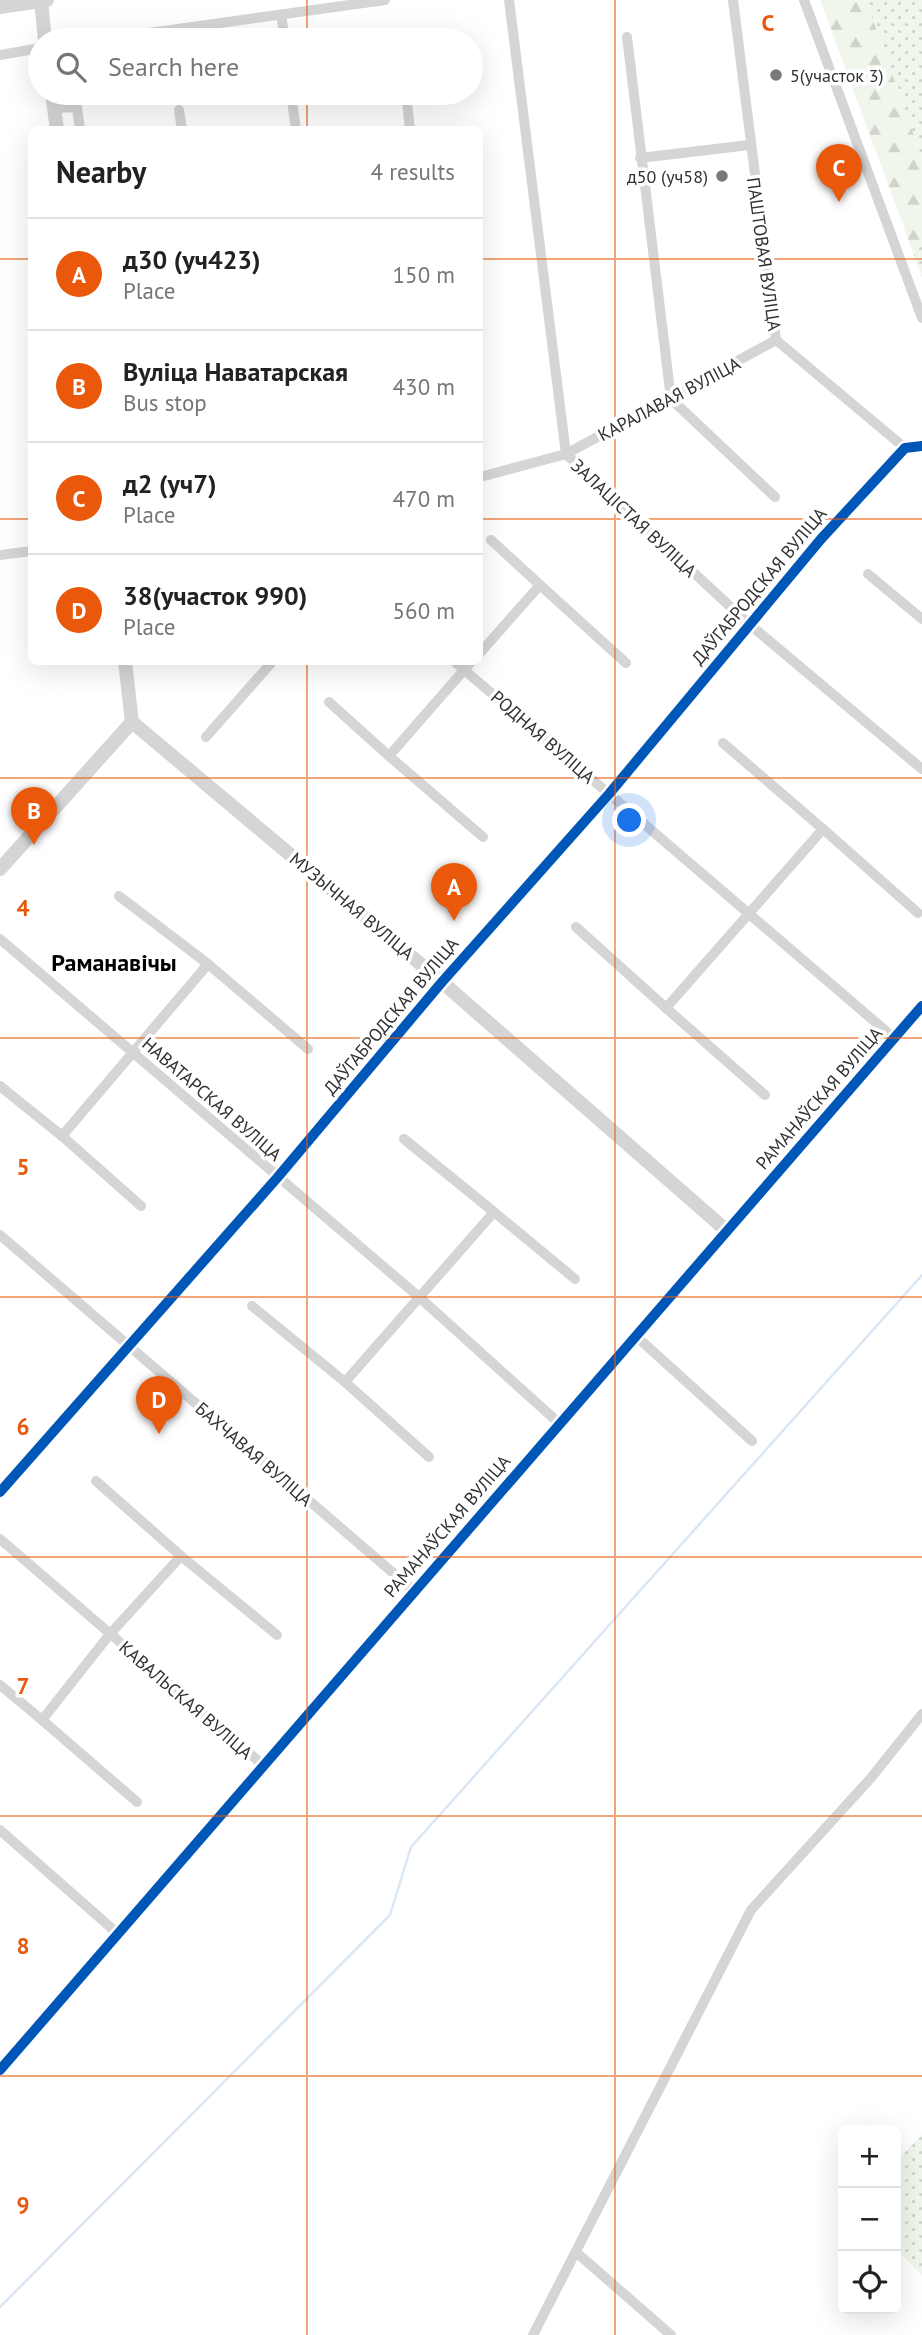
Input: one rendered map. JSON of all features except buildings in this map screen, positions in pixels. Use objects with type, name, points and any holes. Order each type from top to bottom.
[{"type":"street","points":[[0,7],[47,0]]},
{"type":"street","points":[[186,28],[385,0]]},
{"type":"street","name":"ЗАЛАЦІСТАЯ ВУЛІЦА","points":[[509,0],[566,454],[748,624],[922,769]]},
{"type":"street","name":"ПАШТОВАЯ ВУЛІЦА","points":[[733,0],[749,145],[776,340],[905,448]]},
{"type":"street","points":[[804,0],[922,318]]},
{"type":"street","points":[[41,1],[44,28]]},
{"type":"street","points":[[281,15],[283,28]]},
{"type":"street","points":[[627,37],[671,399],[775,496]]},
{"type":"street","points":[[0,55],[28,50]]},
{"type":"street","points":[[54,105],[56,126]]},
{"type":"street","points":[[293,105],[295,126]]},
{"type":"street","points":[[407,105],[409,126]]},
{"type":"street","points":[[54,108],[77,107],[79,126]]},
{"type":"street","points":[[179,110],[181,126]]},
{"type":"street","points":[[640,158],[749,145]]},
{"type":"street","name":"КАРАЛАВАЯ ВУЛІЦА","points":[[483,476],[566,454],[776,340]]},
{"type":"street","points":[[905,448],[922,446]]},
{"type":"street","name":"ДАЎГАБРОДСКАЯ ВУЛІЦА","points":[[0,1492],[277,1178],[442,982],[609,793],[821,539],[905,448]]},
{"type":"street","points":[[491,540],[626,663]]},
{"type":"street","points":[[0,555],[28,552]]},
{"type":"street","points":[[868,574],[922,619]]},
{"type":"street","points":[[483,650],[540,585]]},
{"type":"street","points":[[0,869],[132,722],[125,665]]},
{"type":"street","points":[[206,737],[269,665]]},
{"type":"street","name":"РОДНАЯ ВУЛІЦА","points":[[389,756],[463,665]]},
{"type":"street","name":"РОДНАЯ ВУЛІЦА","points":[[465,665],[750,916],[894,1038]]},
{"type":"street","points":[[329,702],[483,838]]},
{"type":"street","name":"МУЗЫЧНАЯ ВУЛІЦА","points":[[132,722],[442,982],[727,1231]]},
{"type":"street","points":[[723,743],[918,914]]},
{"type":"street","points":[[666,1008],[750,916],[823,829]]},
{"type":"street","points":[[120,896],[208,964],[308,1049]]},
{"type":"street","points":[[576,927],[765,1095]]},
{"type":"street","name":"НАВАТАРСКАЯ ВУЛІЦА","points":[[0,939],[419,1297],[560,1424]]},
{"type":"street","name":"НАВАТАРСКАЯ ВУЛІЦА","points":[[62,1136],[208,964]]},
{"type":"street","name":"РАМАНАЎСКАЯ ВУЛІЦА","points":[[0,2070],[413,1590],[637,1337],[922,1006]]},
{"type":"street","points":[[0,1086],[62,1136],[141,1206]]},
{"type":"street","points":[[404,1139],[575,1279]]},
{"type":"street","points":[[345,1382],[494,1212]]},
{"type":"street","name":"БАХЧАВАЯ ВУЛІЦА","points":[[0,1235],[413,1590]]},
{"type":"street","points":[[252,1306],[345,1382],[429,1457]]},
{"type":"street","points":[[637,1337],[752,1441]]},
{"type":"street","points":[[96,1481],[277,1635]]},
{"type":"street","name":"КАВАЛЬСКАЯ ВУЛІЦА","points":[[0,1539],[263,1765]]},
{"type":"street","name":"КАВАЛЬСКАЯ ВУЛІЦА","points":[[42,1720],[110,1634],[181,1556]]},
{"type":"street","points":[[0,1685],[137,1802]]},
{"type":"street","points":[[533,2335],[751,1910],[870,1779],[922,1714]]},
{"type":"street","points":[[0,1830],[117,1933]]},
{"type":"street","points":[[577,2253],[671,2335]]},
{"type":"green space","points":[[820,0],[866,0],[922,158],[922,241],[910,244]]},
{"type":"green space","points":[[866,0],[922,0],[922,158]]},
{"type":"green space","points":[[922,241],[922,277],[910,244]]},
{"type":"green space","points":[[922,2135],[922,2275],[901,2254],[901,2156]]},
{"type":"waterway","points":[[0,2307],[390,1915],[411,1847],[922,1275]]},
{"type":"cycle path","points":[[0,1492],[277,1178],[442,982],[609,794],[821,539],[905,448],[922,446]]},
{"type":"cycle path","points":[[0,2070],[922,1006]]},
{"type":"place","name":"5(участок 3)","points":[[776,75]]},
{"type":"place","name":"д50 (уч58)","points":[[722,176]]},
{"type":"place","name":"д2 (уч7)","points":[[839,202]]},
{"type":"place","name":"Вуліца Наватарская","points":[[34,845]]},
{"type":"place","name":"д30 (уч423)","points":[[454,921]]},
{"type":"place","name":"38(участок 990)","points":[[159,1434]]},
{"type":"district","name":"Раманавічы","points":[[114,962]]}]
